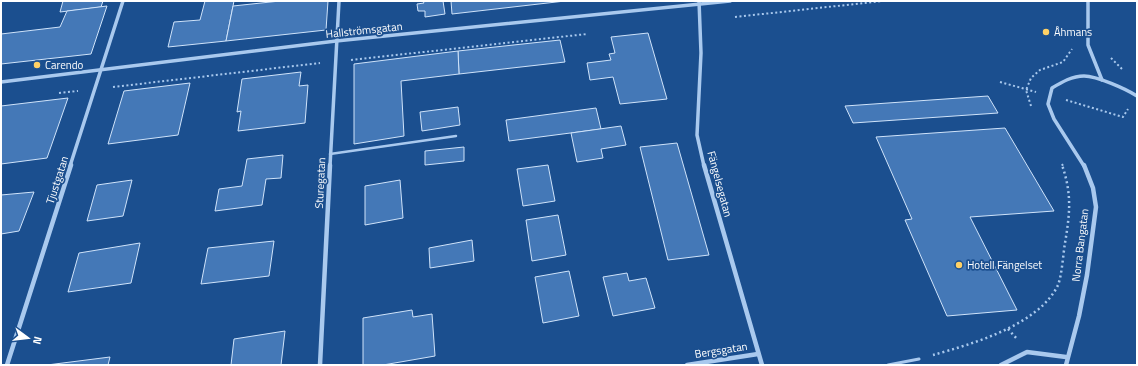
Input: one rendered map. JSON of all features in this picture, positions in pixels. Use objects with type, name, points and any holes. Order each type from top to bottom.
[{"type":"street","name":"Tjustgatan","points":[[7,365],[123,1]]},
{"type":"street","name":"Sturegatan","points":[[320,365],[338,1]]},
{"type":"street","name":"Hallströmsgatan","points":[[1,82],[336,41],[700,2],[730,1]]},
{"type":"street","points":[[1088,1],[1088,45],[1102,80]]},
{"type":"street","name":"Fängelsegatan","points":[[700,2],[701,52],[697,135],[705,170],[762,365]]},
{"type":"street","points":[[1049,95],[1052,88],[1068,79],[1085,76],[1124,88],[1136,95]]},
{"type":"street","name":"Norra Bangatan","points":[[1049,95],[1048,104],[1054,119],[1084,165],[1093,188],[1096,207],[1081,309],[1066,357],[1066,365]]},
{"type":"street","points":[[1001,365],[1027,352],[1066,357]]},
{"type":"street","name":"Bergsgatan","points":[[687,365],[758,354]]},
{"type":"lane","points":[[330,154],[456,136]]},
{"type":"lane","points":[[888,365],[919,359]]},
{"type":"path","points":[[733,18],[883,1]]},
{"type":"path","points":[[56,93],[592,33]]},
{"type":"path","points":[[1032,109],[1026,89],[1029,79],[1047,67],[1063,62],[1071,51],[1073,45]]},
{"type":"path","points":[[1108,53],[1127,73]]},
{"type":"path","points":[[1000,82],[1124,117],[1136,95]]},
{"type":"path","points":[[919,359],[961,347],[1008,328],[1040,309],[1058,285],[1069,221],[1069,186],[1061,161]]},
{"type":"building","points":[[63,1],[103,1],[101,7],[60,12]]},
{"type":"building","points":[[205,1],[234,1],[226,41],[168,47],[174,22],[200,20]]},
{"type":"building","points":[[280,1],[328,1],[326,30],[226,41],[233,6]]},
{"type":"building","points":[[423,1],[443,1],[445,14],[425,17],[425,11],[418,11],[417,4],[424,3]]},
{"type":"building","points":[[451,1],[565,1],[452,14]]},
{"type":"building","points":[[107,6],[91,54],[1,64],[1,34],[60,27],[67,11]]},
{"type":"building","points":[[648,33],[667,99],[620,104],[613,77],[590,80],[587,63],[611,60],[609,54],[615,53],[611,37]]},
{"type":"building","points":[[560,40],[565,62],[459,74],[458,51]]},
{"type":"building","points":[[458,51],[459,74],[401,81],[404,136],[354,144],[354,64]]},
{"type":"building","points":[[301,72],[299,86],[308,85],[305,123],[238,131],[241,111],[237,112],[242,79]]},
{"type":"building","points":[[190,83],[178,135],[108,144],[124,91]]},
{"type":"building","points":[[988,96],[998,113],[853,123],[845,106]]},
{"type":"building","points":[[68,98],[47,158],[1,164],[1,106]]},
{"type":"building","points":[[458,107],[460,125],[422,131],[420,112]]},
{"type":"building","points":[[596,108],[601,129],[509,141],[506,120]]},
{"type":"building","points":[[621,126],[626,145],[601,149],[603,158],[577,162],[571,133]]},
{"type":"building","name":"Hotell Fängelset","points":[[1005,128],[1054,211],[970,217],[1017,310],[947,316],[905,220],[912,219],[876,137]]},
{"type":"building","points":[[677,143],[709,255],[668,260],[640,147]]},
{"type":"building","points":[[464,147],[464,161],[425,165],[425,151]]},
{"type":"building","points":[[283,155],[281,178],[266,179],[262,205],[215,211],[219,189],[242,186],[247,159]]},
{"type":"building","points":[[548,165],[555,201],[523,206],[517,169]]},
{"type":"building","points":[[132,180],[123,216],[87,221],[97,185]]},
{"type":"building","points":[[400,180],[403,218],[365,225],[365,186]]},
{"type":"building","points":[[34,192],[19,231],[1,234],[1,195]]},
{"type":"building","points":[[558,215],[566,255],[532,261],[526,220]]},
{"type":"building","points":[[472,240],[474,261],[430,268],[429,248]]},
{"type":"building","points":[[274,241],[269,276],[201,284],[208,248]]},
{"type":"building","points":[[140,243],[131,283],[68,292],[79,253]]},
{"type":"building","points":[[569,271],[579,316],[543,323],[535,277]]},
{"type":"building","points":[[627,273],[629,281],[646,278],[655,308],[613,316],[603,277]]},
{"type":"building","points":[[412,310],[413,317],[432,314],[435,356],[383,365],[363,365],[363,318]]},
{"type":"building","points":[[285,331],[281,365],[231,365],[234,339]]},
{"type":"building","points":[[110,357],[108,365],[47,365]]},
{"type":"place","name":"Åhmans","points":[[1046,32]]},
{"type":"place","name":"Carendo","points":[[37,65]]},
{"type":"place","name":"Hotell Fängelset","points":[[959,265]]}]
